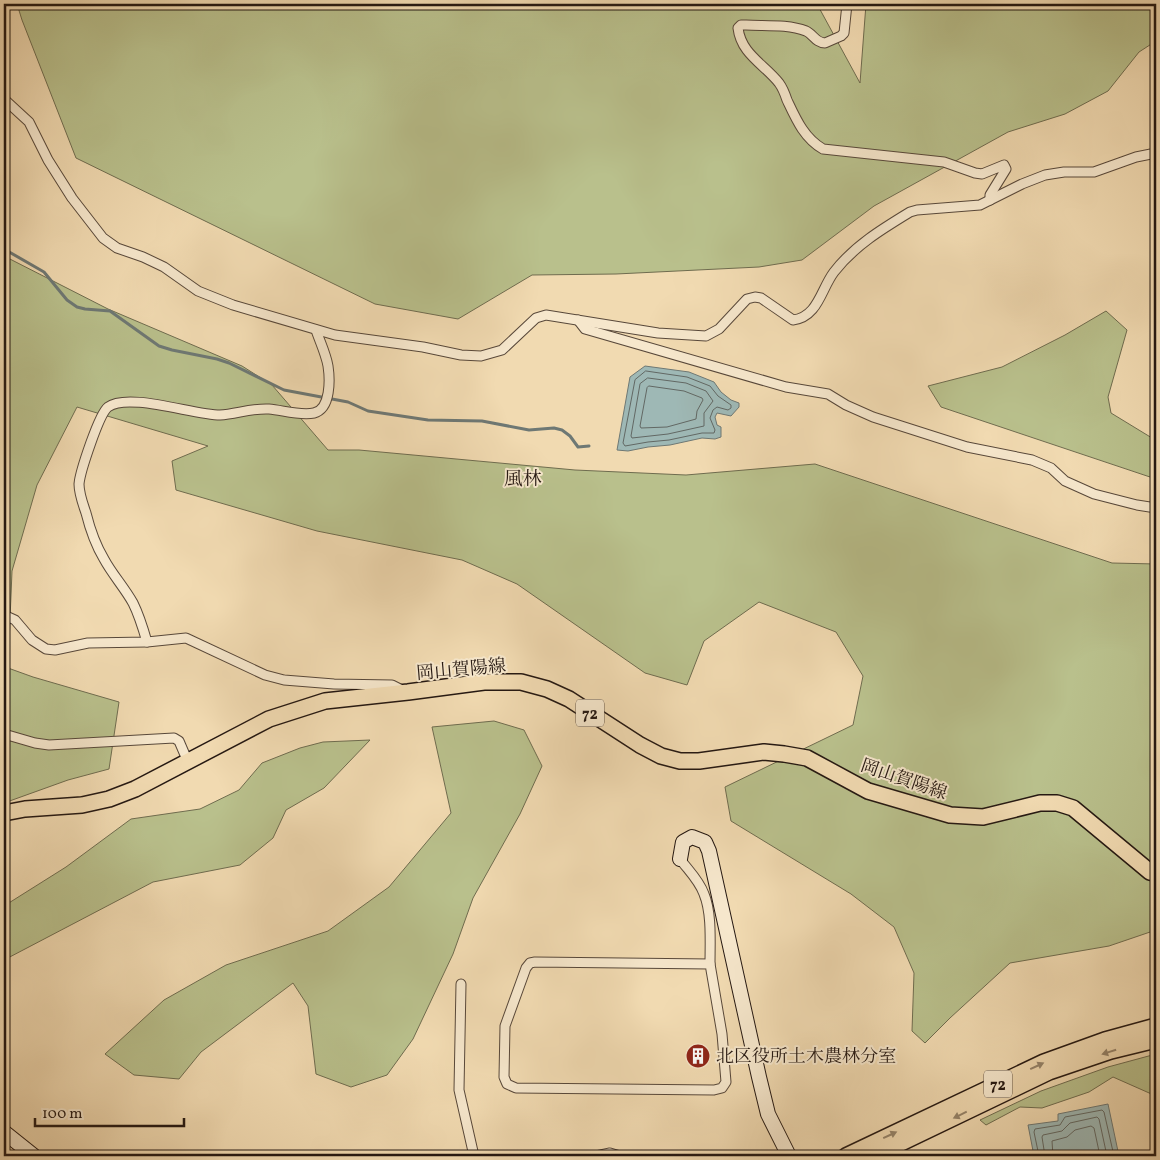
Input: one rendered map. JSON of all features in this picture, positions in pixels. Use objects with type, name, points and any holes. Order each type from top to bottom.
[{"type":"main road","name":"岡山賀陽線","points":[[4,813],[109,799],[135,789],[268,719],[325,701],[484,682],[521,682],[547,689],[570,699],[640,746],[660,756],[680,761],[699,761],[764,752],[807,758],[868,791],[950,815],[983,817],[1040,804],[1057,803],[1073,808],[1150,872],[1156,874]]},
{"type":"main road","name":"72","points":[[846,1156],[1044,1062],[1105,1040],[1156,1026]]},
{"type":"main road","name":"72","points":[[874,1156],[1049,1072],[1111,1050],[1156,1040]]},
{"type":"street","points":[[847,4],[844,33],[825,43],[818,41],[807,31],[746,25],[740,25],[738,28],[741,42],[747,52],[780,83],[798,124],[814,144],[823,149],[944,162],[982,174],[1004,165],[1006,169],[990,195],[990,200]]},
{"type":"street","points":[[4,99],[29,122],[48,160],[72,198],[103,238],[117,248],[164,267],[198,291],[233,305],[316,330],[335,335],[423,347],[461,355],[481,356],[502,350],[536,318],[546,315],[658,333],[706,336],[719,329],[747,300],[755,297],[762,298],[793,320],[802,319],[811,312],[833,273],[867,239],[917,210],[980,205],[1045,175],[1064,172],[1094,172],[1136,157],[1156,153]]},
{"type":"street","points":[[578,320],[585,329],[776,385],[828,394],[846,405],[873,417],[967,447],[1032,460],[1051,468],[1065,481],[1094,494],[1156,508]]},
{"type":"street","points":[[147,642],[133,604],[123,586],[104,560],[93,538],[80,497],[79,484],[81,473],[100,418],[108,408],[116,403],[162,405],[220,415],[262,409],[314,413],[321,409],[327,398],[329,384],[328,366],[316,330]]},
{"type":"street","points":[[4,615],[15,620],[32,640],[46,650],[88,643],[147,642],[186,638],[265,675],[284,680],[334,684],[392,685],[408,692]]},
{"type":"street","points":[[4,734],[49,745],[174,738],[179,741],[188,762]]},
{"type":"street","points":[[710,964],[530,963],[526,968],[505,1026],[504,1077],[507,1084],[516,1088],[714,1090],[722,1088],[726,1082],[722,1034],[710,964],[708,905],[698,881],[680,859],[683,842],[692,837],[705,842],[709,851],[758,1077],[768,1114],[788,1156]]},
{"type":"street","points":[[461,984],[459,1090],[474,1156]]},
{"type":"street","points":[[4,1132],[34,1156]]},
{"type":"street","points":[[596,1156],[610,1153],[620,1156]]},
{"type":"green space","points":[[17,4],[817,4],[860,83],[866,4],[1156,4],[1156,41],[1139,52],[1108,91],[1065,114],[1008,132],[874,206],[802,260],[759,267],[616,274],[532,275],[458,319],[375,304],[76,158]]},
{"type":"green space","points":[[4,256],[108,309],[242,366],[272,385],[328,450],[359,450],[575,470],[686,475],[815,464],[1112,563],[1156,564],[1156,930],[1109,946],[1010,963],[925,1043],[912,1031],[914,973],[894,927],[851,894],[731,821],[725,787],[853,725],[863,676],[836,632],[759,602],[704,641],[687,685],[645,673],[517,584],[462,560],[317,531],[176,490],[172,461],[208,446],[77,407],[37,485],[12,571],[8,668],[119,702],[109,769],[68,780],[4,803]]},
{"type":"green space","points":[[1106,311],[1127,330],[1108,397],[1111,413],[1152,438],[1156,436],[1156,479],[941,407],[928,386],[1002,367],[1065,335]]},
{"type":"green space","points":[[494,721],[524,730],[542,766],[520,814],[473,898],[453,954],[413,1039],[387,1075],[351,1087],[316,1074],[308,1006],[293,983],[201,1052],[179,1079],[134,1075],[105,1054],[164,1000],[226,965],[328,931],[389,887],[451,813],[432,727]]},
{"type":"green space","points":[[370,740],[324,788],[286,810],[273,838],[240,865],[153,882],[4,960],[4,906],[66,867],[131,819],[200,809],[239,790],[262,763],[300,748],[323,742]]},
{"type":"green space","points":[[1156,1054],[1156,1096],[1113,1077],[1089,1092],[1042,1108],[1020,1107],[986,1125],[980,1120],[1041,1091],[1108,1067]]},
{"type":"water","points":[[645,366],[689,372],[714,382],[721,392],[731,400],[739,403],[739,407],[731,416],[717,413],[715,417],[717,425],[721,427],[721,437],[715,439],[702,438],[628,451],[617,450],[630,377]]},
{"type":"water","points":[[1108,1104],[1119,1156],[1034,1156],[1028,1125],[1058,1121],[1058,1114]]},
{"type":"waterway","points":[[4,249],[44,272],[67,300],[77,307],[110,311],[159,346],[229,363],[284,390],[348,402],[368,411],[428,420],[482,421],[529,430],[554,428],[562,430],[570,436],[578,447],[589,446]]},
{"type":"place","name":"北区役所土木農林分室","points":[[698,1056]]},
{"type":"district","name":"風林","points":[[523,478]]}]
